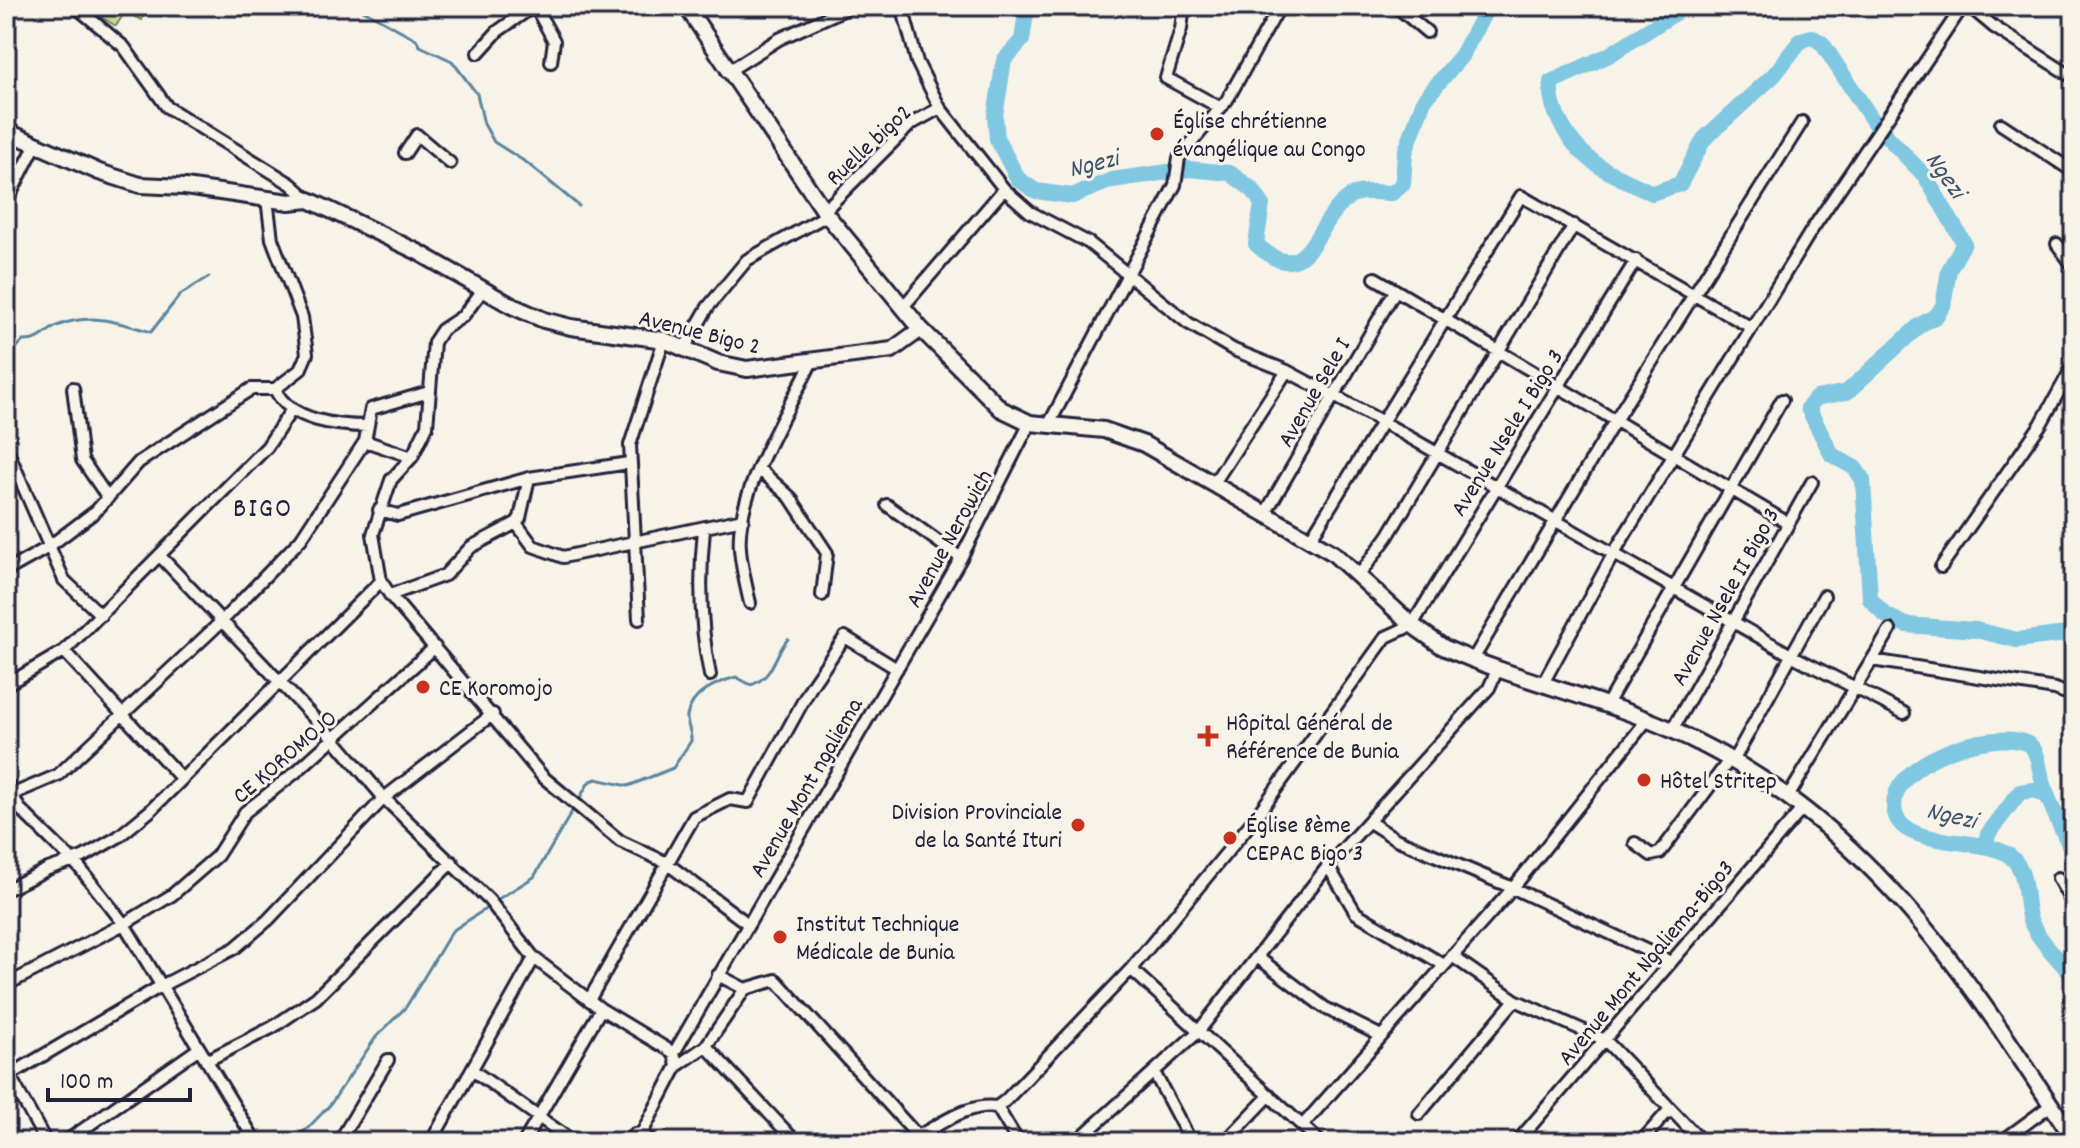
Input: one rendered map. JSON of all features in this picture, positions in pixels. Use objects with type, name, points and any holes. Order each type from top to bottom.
[{"type":"street","points":[[75,6],[124,47],[167,107],[291,184],[309,200]]},
{"type":"street","points":[[478,53],[498,31],[535,6],[554,41],[551,62]]},
{"type":"street","points":[[686,6],[727,72],[826,213],[902,308],[1001,409],[1030,423],[1104,430],[1144,444],[1311,538],[1360,574],[1412,625],[1443,647],[1472,661],[1672,730],[1731,760],[1788,797],[1876,870],[1926,927],[2074,1140]]},
{"type":"street","points":[[727,72],[779,39],[852,6]]},
{"type":"street","points":[[902,6],[917,62],[940,108],[1004,189],[1030,212],[1089,243],[1188,323],[1234,350],[1287,371],[1381,421],[1615,551],[1791,655],[1904,713]]},
{"type":"street","points":[[1184,6],[1181,29],[1166,78],[1219,107]]},
{"type":"street","points":[[1049,424],[1128,277],[1176,178],[1176,164],[1227,100],[1280,6]]},
{"type":"street","points":[[1396,6],[1427,32]]},
{"type":"street","points":[[1542,685],[1615,551],[1811,231],[1966,6],[2074,78]]},
{"type":"street","name":"Ruelle bigo2","points":[[685,347],[708,307],[747,260],[826,213],[911,124],[940,108]]},
{"type":"street","points":[[1472,661],[1616,419],[1802,122]]},
{"type":"street","points":[[2001,124],[2073,168]]},
{"type":"street","points":[[6,131],[140,185],[185,187],[267,199],[309,200]]},
{"type":"street","points":[[405,153],[417,135],[450,163]]},
{"type":"street","points":[[6,203],[36,144]]},
{"type":"street","points":[[902,308],[1004,189]]},
{"type":"street","points":[[1311,538],[1442,320],[1521,196],[1752,328]]},
{"type":"street","points":[[6,571],[47,548],[108,498],[139,462],[251,389],[275,389],[296,375],[307,354],[302,317],[272,239],[267,199]]},
{"type":"street","name":"Avenue Bigo 2","points":[[309,200],[418,252],[512,306],[571,327],[664,340],[718,363],[747,369],[892,350],[921,329]]},
{"type":"street","name":"Avenue Nsele I Bigo 3","points":[[1360,574],[1388,536],[1574,225]]},
{"type":"street","points":[[2057,244],[2074,267]]},
{"type":"street","name":"Avenue Nsele I Bigo 3","points":[[1412,625],[1636,260]]},
{"type":"street","points":[[1375,278],[1788,523]]},
{"type":"street","points":[[483,290],[434,342],[427,426],[412,457],[391,480],[373,534],[381,581],[543,777],[575,807],[620,841],[665,862],[748,924]]},
{"type":"street","name":"Avenue Sele I","points":[[1266,512],[1395,291]]},
{"type":"street","points":[[639,619],[630,445],[664,340]]},
{"type":"street","points":[[750,603],[739,546],[743,519],[760,470],[811,363]]},
{"type":"street","points":[[1941,567],[2041,424],[2074,364]]},
{"type":"street","points":[[1214,483],[1287,371]]},
{"type":"street","points":[[73,388],[82,460],[108,498]]},
{"type":"street","points":[[275,389],[280,400],[292,409],[341,426],[368,426]]},
{"type":"street","points":[[9,796],[58,775],[222,621],[301,539],[365,441],[371,409],[429,392]]},
{"type":"street","points":[[1606,706],[1782,400]]},
{"type":"street","points":[[6,685],[64,651],[267,447],[292,409]]},
{"type":"street","name":"Avenue Nerowich","points":[[897,669],[961,558],[1030,423]]},
{"type":"street","points":[[365,441],[412,457]]},
{"type":"street","points":[[6,447],[10,474],[64,580],[101,615]]},
{"type":"street","points":[[379,510],[398,515],[529,478],[629,463]]},
{"type":"street","points":[[760,470],[790,497],[827,553],[822,595]]},
{"type":"street","points":[[390,595],[445,575],[471,547],[516,523],[520,518],[529,478]]},
{"type":"street","name":"Avenue Nsele II Bigo 3","points":[[1672,730],[1812,482]]},
{"type":"street","points":[[887,505],[961,558]]},
{"type":"street","points":[[516,523],[533,546],[549,555],[563,557],[743,519]]},
{"type":"street","points":[[704,529],[700,568],[702,638],[710,675]]},
{"type":"street","points":[[160,556],[334,739],[384,798],[492,903],[534,958],[601,1009],[674,1053],[677,1066]]},
{"type":"street","points":[[6,890],[118,837],[150,811],[381,581]]},
{"type":"street","points":[[1635,843],[1651,855],[1660,853],[1731,760],[1824,596]]},
{"type":"street","points":[[997,1107],[1131,969],[1255,818],[1386,637],[1412,625]]},
{"type":"street","points":[[1788,797],[1890,630]]},
{"type":"street","points":[[589,1000],[665,862],[694,817],[730,799],[748,802],[812,685],[845,637],[897,669]]},
{"type":"street","name":"CE KOROMOJO","points":[[6,985],[124,924],[172,895],[217,856],[245,812],[334,739],[435,647]]},
{"type":"street","points":[[64,651],[181,778]]},
{"type":"street","points":[[1872,660],[2055,689],[2074,696]]},
{"type":"street","name":"Avenue Mont ngaliema","points":[[674,1053],[897,669]]},
{"type":"street","points":[[1076,1142],[1198,1032],[1328,866],[1371,823],[1489,688],[1497,670]]},
{"type":"street","points":[[46,1142],[8,1072],[235,948],[268,920],[384,798],[493,714]]},
{"type":"street","points":[[1303,1125],[1513,888],[1647,720]]},
{"type":"street","points":[[6,781],[9,796],[71,860],[124,924],[256,1142]]},
{"type":"street","name":"Avenue Mont Ngaliema-Bigo3","points":[[1523,1140],[1669,961],[1803,808]]},
{"type":"street","points":[[1371,823],[1396,839],[1513,888],[1669,961]]},
{"type":"street","points":[[206,1061],[273,1027],[316,998],[452,862]]},
{"type":"street","points":[[1328,866],[1356,913],[1444,965]]},
{"type":"street","points":[[2058,878],[2074,906]]},
{"type":"street","points":[[1452,956],[1515,1000],[1605,1040],[1702,1142]]},
{"type":"street","points":[[1257,957],[1325,1008],[1381,1036]]},
{"type":"street","points":[[431,1142],[534,958]]},
{"type":"street","points":[[1131,969],[1320,1142]]},
{"type":"street","points":[[718,975],[745,989]]},
{"type":"street","points":[[642,1133],[677,1066],[706,1046],[745,989],[776,980],[920,1139],[969,1109],[983,1105],[997,1107]]},
{"type":"street","points":[[1419,1114],[1515,1000]]},
{"type":"street","points":[[524,1142],[601,1009]]},
{"type":"street","points":[[706,1046],[796,1142]]},
{"type":"street","points":[[65,1142],[198,1049]]},
{"type":"street","points":[[339,1142],[388,1060]]},
{"type":"street","points":[[472,1070],[574,1142]]},
{"type":"street","points":[[1155,1074],[1191,1142]]},
{"type":"street","points":[[1225,1142],[1270,1095]]},
{"type":"street","points":[[2001,1142],[2051,1105]]},
{"type":"street","points":[[997,1107],[1018,1142]]},
{"type":"street","points":[[1641,1142],[1670,1109]]},
{"type":"street","points":[[628,1142],[635,1134],[642,1133]]},
{"type":"street","points":[[642,1133],[652,1142]]},
{"type":"green space","points":[[83,6],[147,6],[142,20],[125,12],[116,26]]},
{"type":"waterway","points":[[356,6],[416,39],[420,46],[452,61],[477,94],[484,124],[494,142],[527,163],[579,206]]},
{"type":"waterway","name":"Ngezi","points":[[1027,6],[1022,40],[1004,60],[995,116],[997,139],[1018,179],[1036,191],[1072,196],[1112,180],[1189,169],[1230,173],[1253,190],[1262,204],[1256,244],[1275,258],[1289,261],[1301,256],[1311,246],[1330,217],[1355,194],[1392,193],[1403,184],[1405,153],[1424,100],[1462,55],[1488,6]]},
{"type":"waterway","name":"Ngezi","points":[[1678,6],[1675,13],[1609,55],[1551,82],[1556,114],[1567,134],[1597,164],[1652,193],[1680,184],[1704,139],[1774,75],[1801,40],[1812,37],[1822,43],[1875,124],[1925,176],[1964,243],[1949,270],[1943,306],[1936,316],[1920,325],[1847,392],[1816,398],[1808,408],[1832,455],[1855,468],[1863,480],[1870,599],[1885,615],[1906,625],[1976,630],[2017,640],[2074,633]]},
{"type":"waterway","points":[[6,358],[23,341],[34,340],[69,322],[93,319],[151,332],[180,295],[209,277]]},
{"type":"waterway","points":[[495,901],[534,877],[589,782],[596,779],[628,786],[673,768],[691,741],[687,716],[699,695],[736,677],[751,685],[759,681],[769,671],[788,639]]},
{"type":"waterway","name":"Ngezi","points":[[2074,855],[2050,803],[2035,752],[2028,744],[1991,740],[1944,753],[1906,778],[1896,795],[1895,813],[1902,825],[1913,832],[1999,850],[2017,863],[2025,887],[2030,920],[2044,943],[2074,978]]},
{"type":"waterway","points":[[1986,846],[1988,834],[2020,792],[2034,790],[2045,795]]},
{"type":"waterway","points":[[287,1142],[306,1130],[330,1105],[376,1037],[406,1007],[452,931],[490,906]]},
{"type":"place","name":"Église chrétienne évangélique au Congo","points":[[1157,134]]},
{"type":"place","name":"CE Koromojo","points":[[423,687]]},
{"type":"place","name":"Hôpital Général de Référence de Bunia","points":[[1208,736]]},
{"type":"place","name":"Hôtel Stritep","points":[[1644,780]]},
{"type":"place","name":"Division Provinciale de la Santé Ituri","points":[[1078,825]]},
{"type":"place","name":"Église 8ème CEPAC Bigo 3","points":[[1230,838]]},
{"type":"place","name":"Institut Technique Médicale de Bunia","points":[[780,937]]},
{"type":"district","name":"BIGO","points":[[263,506]]}]
